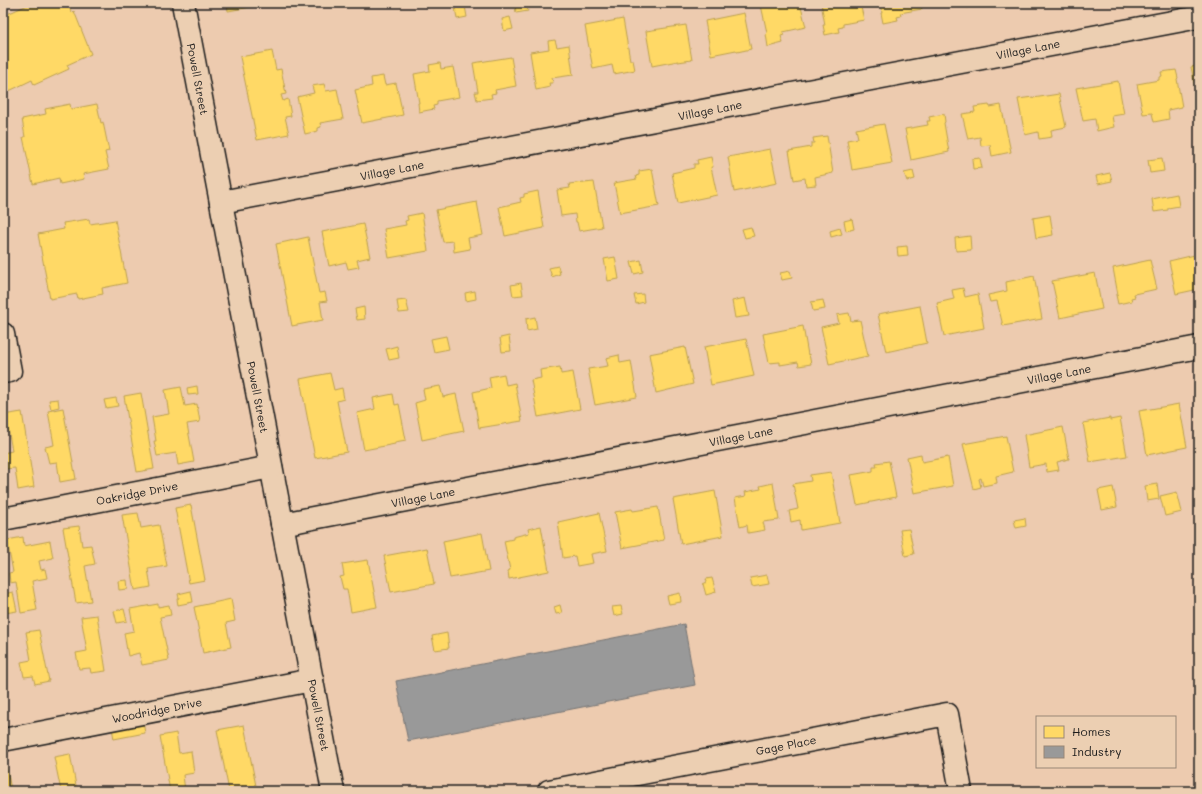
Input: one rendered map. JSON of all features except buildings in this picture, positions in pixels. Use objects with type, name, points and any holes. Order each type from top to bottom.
[{"type":"street","name":"Powell Street","points":[[183,3],[333,791]]},
{"type":"street","name":"Village Lane","points":[[221,202],[1199,17]]},
{"type":"street","points":[[3,334],[10,371],[3,372]]},
{"type":"street","name":"Village Lane","points":[[282,524],[1199,347]]},
{"type":"street","name":"Oakridge Drive","points":[[3,519],[271,467]]},
{"type":"street","name":"Woodridge Drive","points":[[3,740],[312,680]]},
{"type":"street","name":"Gage Place","points":[[549,791],[947,714],[962,791]]}]
